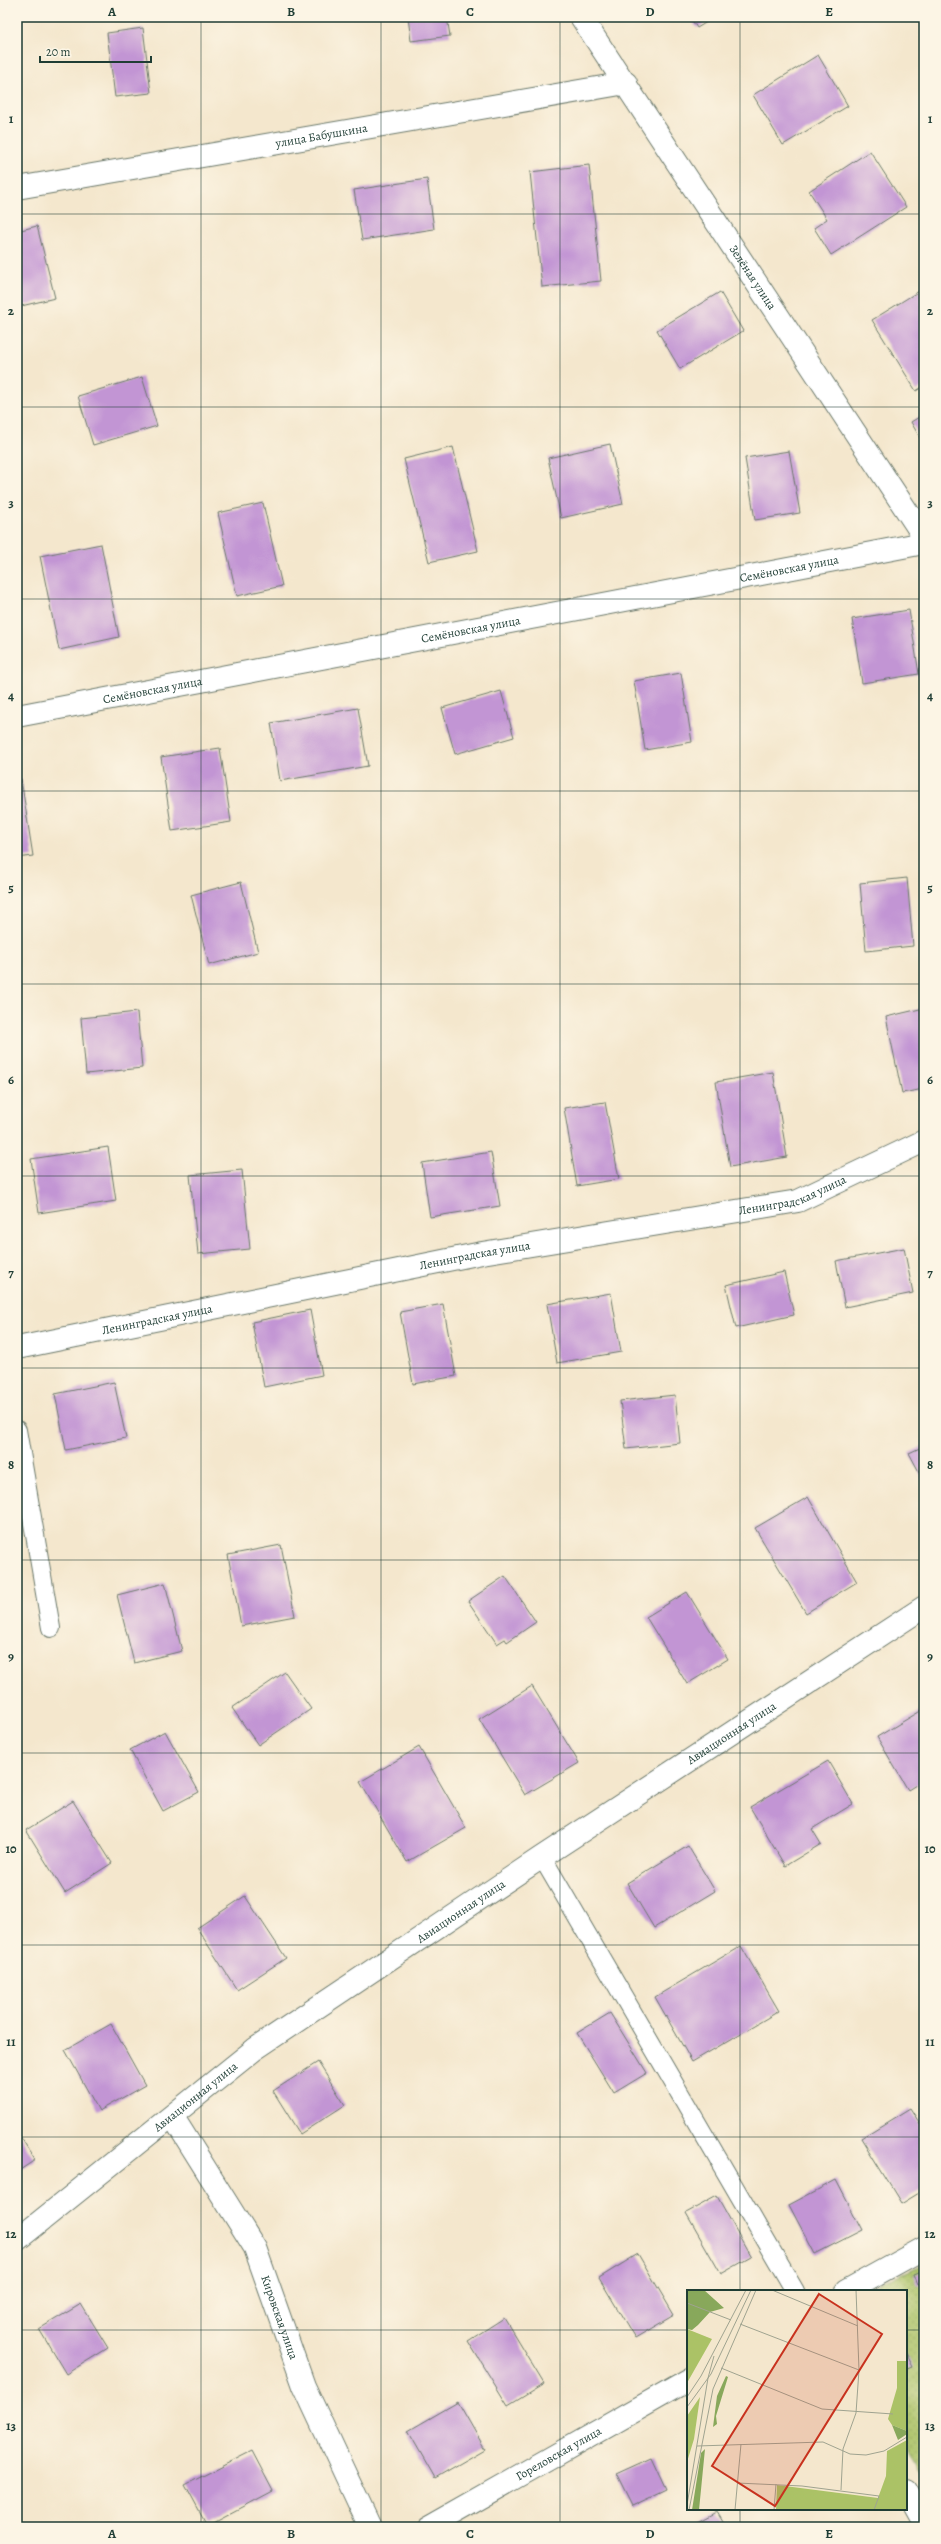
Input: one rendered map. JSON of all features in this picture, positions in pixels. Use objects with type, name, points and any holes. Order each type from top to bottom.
[{"type":"street","name":"Зелёная улица","points":[[581,17],[924,537]]},
{"type":"street","name":"улица Бабушкина","points":[[17,188],[626,84]]},
{"type":"street","name":"Семёновская улица","points":[[17,716],[924,543]]},
{"type":"street","name":"Ленинградская улица","points":[[17,1348],[482,1253],[798,1201],[924,1140]]},
{"type":"street","name":"Авиационная улица","points":[[17,2240],[173,2117],[255,2049],[542,1857],[924,1607]]},
{"type":"street","name":"Кировская улица","points":[[173,2117],[255,2248],[304,2386],[370,2527]]},
{"type":"street","points":[[848,2290],[924,2248]]},
{"type":"street","name":"Гореловская улица","points":[[429,2527],[687,2381]]},
{"type":"street","points":[[907,2493],[924,2524]]},
{"type":"lane","points":[[17,1430],[51,1628]]},
{"type":"lane","points":[[542,1857],[794,2290]]},
{"type":"green space","points":[[924,2264],[924,2483],[907,2453],[907,2290],[868,2290]]},
{"type":"building","points":[[408,17],[447,17],[450,36],[411,41]]},
{"type":"building","points":[[690,17],[715,17],[697,28]]},
{"type":"building","points":[[143,28],[151,93],[115,97],[107,33]]},
{"type":"building","points":[[818,55],[848,106],[783,145],[753,95]]},
{"type":"building","points":[[870,151],[906,207],[831,255],[814,228],[827,219],[809,191]]},
{"type":"building","points":[[589,165],[601,281],[542,287],[530,172]]},
{"type":"building","points":[[427,179],[434,229],[362,240],[354,190]]},
{"type":"building","points":[[37,226],[55,298],[17,307],[17,231]]},
{"type":"building","points":[[924,288],[924,386],[916,391],[872,320]]},
{"type":"building","points":[[720,292],[743,331],[680,369],[657,330]]},
{"type":"building","points":[[142,377],[157,426],[93,445],[78,396]]},
{"type":"building","points":[[924,414],[924,445],[911,422]]},
{"type":"building","points":[[610,444],[623,504],[561,518],[548,458]]},
{"type":"building","points":[[453,447],[478,551],[429,562],[404,459]]},
{"type":"building","points":[[789,451],[800,513],[755,520],[745,458]]},
{"type":"building","points":[[263,503],[282,586],[237,596],[218,513]]},
{"type":"building","points":[[101,544],[119,637],[59,650],[40,556]]},
{"type":"building","points":[[909,610],[919,674],[862,683],[852,619]]},
{"type":"building","points":[[681,673],[692,742],[645,750],[634,681]]},
{"type":"building","points":[[501,691],[514,737],[455,754],[442,708]]},
{"type":"building","points":[[358,708],[368,766],[280,781],[271,723]]},
{"type":"building","points":[[220,748],[231,822],[172,831],[161,757]]},
{"type":"building","points":[[21,779],[33,856],[17,858],[17,780]]},
{"type":"building","points":[[907,878],[913,946],[866,951],[860,883]]},
{"type":"building","points":[[241,882],[258,952],[209,965],[191,895]]},
{"type":"building","points":[[924,1008],[924,1089],[902,1093],[886,1017]]},
{"type":"building","points":[[137,1012],[142,1068],[86,1074],[81,1018]]},
{"type":"building","points":[[773,1072],[787,1157],[730,1167],[716,1082]]},
{"type":"building","points":[[605,1102],[619,1179],[577,1186],[564,1108]]},
{"type":"building","points":[[108,1147],[116,1201],[39,1213],[31,1159]]},
{"type":"building","points":[[491,1152],[500,1206],[430,1217],[422,1163]]},
{"type":"building","points":[[242,1170],[250,1249],[198,1254],[190,1175]]},
{"type":"building","points":[[904,1248],[913,1293],[845,1307],[836,1261]]},
{"type":"building","points":[[784,1272],[794,1315],[736,1328],[726,1285]]},
{"type":"building","points":[[611,1293],[621,1352],[557,1363],[547,1304]]},
{"type":"building","points":[[443,1304],[456,1376],[413,1384],[400,1312]]},
{"type":"building","points":[[310,1310],[322,1375],[264,1387],[252,1322]]},
{"type":"building","points":[[114,1382],[126,1438],[66,1450],[55,1394]]},
{"type":"building","points":[[675,1395],[680,1443],[626,1449],[620,1401]]},
{"type":"building","points":[[924,1446],[924,1481],[909,1453]]},
{"type":"building","points":[[808,1497],[857,1582],[806,1613],[755,1528]]},
{"type":"building","points":[[281,1545],[295,1616],[241,1626],[228,1555]]},
{"type":"building","points":[[505,1576],[536,1622],[507,1642],[505,1639],[497,1644],[468,1601]]},
{"type":"building","points":[[165,1583],[182,1651],[134,1663],[117,1595]]},
{"type":"building","points":[[687,1592],[728,1659],[687,1684],[646,1617]]},
{"type":"building","points":[[285,1672],[311,1709],[258,1745],[232,1708]]},
{"type":"building","points":[[532,1686],[579,1763],[525,1795],[479,1719]]},
{"type":"building","points":[[924,1709],[924,1780],[908,1790],[877,1737]]},
{"type":"building","points":[[165,1731],[199,1792],[163,1811],[130,1750]]},
{"type":"building","points":[[419,1747],[466,1828],[407,1862],[360,1782]]},
{"type":"building","points":[[828,1761],[853,1804],[812,1829],[821,1844],[785,1866],[750,1807]]},
{"type":"building","points":[[73,1801],[112,1863],[65,1893],[26,1830]]},
{"type":"building","points":[[688,1846],[715,1891],[654,1928],[627,1883]]},
{"type":"building","points":[[245,1896],[286,1958],[237,1990],[197,1928]]},
{"type":"building","points":[[741,1946],[779,2011],[692,2062],[655,1997]]},
{"type":"building","points":[[610,2013],[647,2073],[614,2093],[577,2033]]},
{"type":"building","points":[[111,2024],[145,2085],[99,2111],[65,2050]]},
{"type":"building","points":[[318,2062],[345,2105],[300,2134],[273,2091]]},
{"type":"building","points":[[910,2108],[924,2130],[924,2189],[901,2203],[861,2138]]},
{"type":"building","points":[[17,2131],[35,2160],[17,2172]]},
{"type":"building","points":[[836,2180],[862,2230],[815,2254],[789,2205]]},
{"type":"building","points":[[717,2196],[751,2257],[721,2274],[686,2213]]},
{"type":"building","points":[[638,2254],[674,2315],[635,2338],[599,2278]]},
{"type":"building","points":[[924,2271],[924,2283],[918,2285],[914,2275]]},
{"type":"building","points":[[81,2304],[108,2348],[66,2374],[39,2329]]},
{"type":"building","points":[[504,2318],[544,2384],[508,2406],[468,2341]]},
{"type":"building","points":[[907,2355],[913,2367],[907,2370]]},
{"type":"building","points":[[458,2402],[485,2449],[435,2478],[408,2431]]},
{"type":"building","points":[[252,2451],[273,2491],[207,2526],[185,2485]]},
{"type":"building","points":[[651,2458],[666,2490],[632,2506],[616,2474]]},
{"type":"building","points":[[717,2512],[726,2527],[689,2527]]}]
